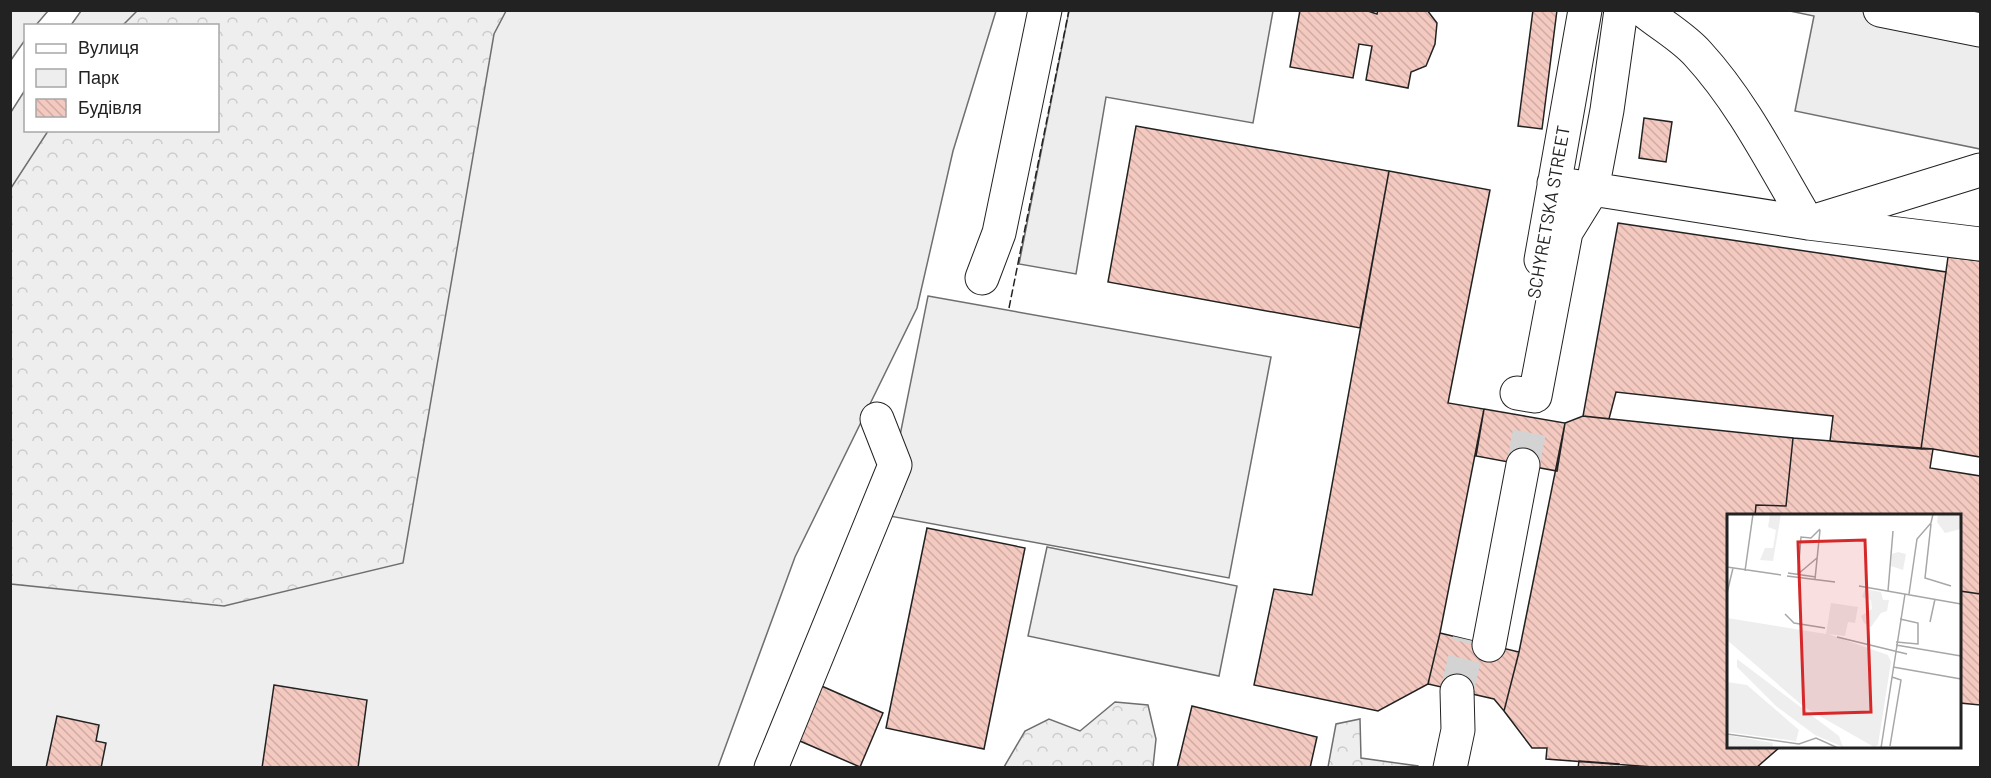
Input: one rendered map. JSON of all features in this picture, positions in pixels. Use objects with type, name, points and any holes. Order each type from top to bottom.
[{"type":"street","points":[[982,278],[999,233],[1045,10]]},
{"type":"street","name":"SCHYRETSKA STREET","points":[[1585,10],[1554,183],[1524,405],[1566,232],[1592,190]]},
{"type":"street","points":[[1592,190],[1607,110],[1621,10]]},
{"type":"street","points":[[1644,10],[1696,51],[1722,82],[1808,223]]},
{"type":"street","points":[[1880,10],[1980,30]]},
{"type":"street","points":[[1808,223],[1980,170]]},
{"type":"street","points":[[1554,183],[1808,223],[1980,244]]},
{"type":"street","points":[[771,768],[895,465],[877,419]]},
{"type":"street","points":[[1479,642],[1514,463]]},
{"type":"street","points":[[1450,768],[1467,693]]},
{"type":"green space","points":[[11,10],[48,11],[37,24],[24,24],[24,41],[11,60]]},
{"type":"green space","points":[[81,11],[996,11],[953,151],[917,308],[795,557],[718,767],[11,768],[11,112],[24,92],[24,132],[219,132],[219,24],[72,24]]},
{"type":"green space","points":[[137,11],[506,11],[494,34],[403,563],[224,606],[11,584],[11,188],[47,132],[219,132],[219,24],[124,24]]},
{"type":"green space","points":[[928,296],[1271,357],[1229,578],[884,515]]},
{"type":"green space","points":[[1047,547],[1237,586],[1219,676],[1028,636]]},
{"type":"green space","points":[[1115,702],[1148,705],[1156,739],[1153,767],[1004,767],[1025,731],[1049,719],[1080,731]]},
{"type":"green space","points":[[1360,719],[1361,758],[1418,767],[1328,767],[1336,724]]},
{"type":"shaded area","points":[[1069,11],[1273,11],[1253,123],[1106,97],[1076,274],[1019,264]]},
{"type":"shaded area","points":[[1790,11],[1980,11],[1980,149],[1795,111],[1814,16]]},
{"type":"building","points":[[1300,10],[1365,10],[1377,14],[1378,10],[1427,10],[1437,23],[1435,44],[1426,66],[1411,72],[1408,88],[1366,80],[1372,46],[1359,44],[1353,78],[1290,67]]},
{"type":"building","points":[[1533,10],[1557,10],[1542,129],[1518,126]]},
{"type":"building","points":[[1644,118],[1672,122],[1666,162],[1639,158]]},
{"type":"building","points":[[1136,126],[1389,171],[1360,328],[1108,282]]},
{"type":"building","points":[[1389,171],[1490,190],[1448,403],[1484,409],[1440,633],[1428,684],[1378,711],[1254,685],[1274,589],[1312,595]]},
{"type":"building","points":[[1618,223],[1946,272],[1921,449],[1830,441],[1833,416],[1616,392],[1609,419],[1583,416]]},
{"type":"building","points":[[1948,257],[1980,261],[1980,457],[1921,449]]},
{"type":"building","points":[[1484,409],[1565,423],[1557,471],[1476,456]]},
{"type":"building","points":[[1583,416],[1793,438],[1786,506],[1756,505],[1755,514],[1727,514],[1727,748],[1779,748],[1756,768],[1666,768],[1546,759],[1547,748],[1532,748],[1504,711],[1519,652],[1565,423]]},
{"type":"building","points":[[1793,438],[1933,449],[1930,468],[1980,476],[1980,594],[1961,591],[1961,514],[1755,514],[1756,505],[1786,506]]},
{"type":"building","points":[[927,528],[1025,548],[984,749],[886,728]]},
{"type":"building","points":[[1961,591],[1980,594],[1980,705],[1961,703]]},
{"type":"building","points":[[1440,633],[1519,652],[1504,711],[1494,699],[1428,684]]},
{"type":"building","points":[[817,684],[883,713],[860,767],[793,738]]},
{"type":"building","points":[[274,685],[367,700],[358,768],[262,768]]},
{"type":"building","points":[[1192,706],[1317,737],[1310,768],[1177,768]]},
{"type":"building","points":[[57,716],[99,725],[96,741],[106,743],[101,768],[46,768]]},
{"type":"building","points":[[1579,761],[1619,764],[1619,768],[1578,768]]},
{"type":"tunnel","points":[[1523,465],[1532,418]]},
{"type":"tunnel","points":[[1457,691],[1469,640]]},
{"type":"fence","points":[[1009,308],[1069,10]]}]
